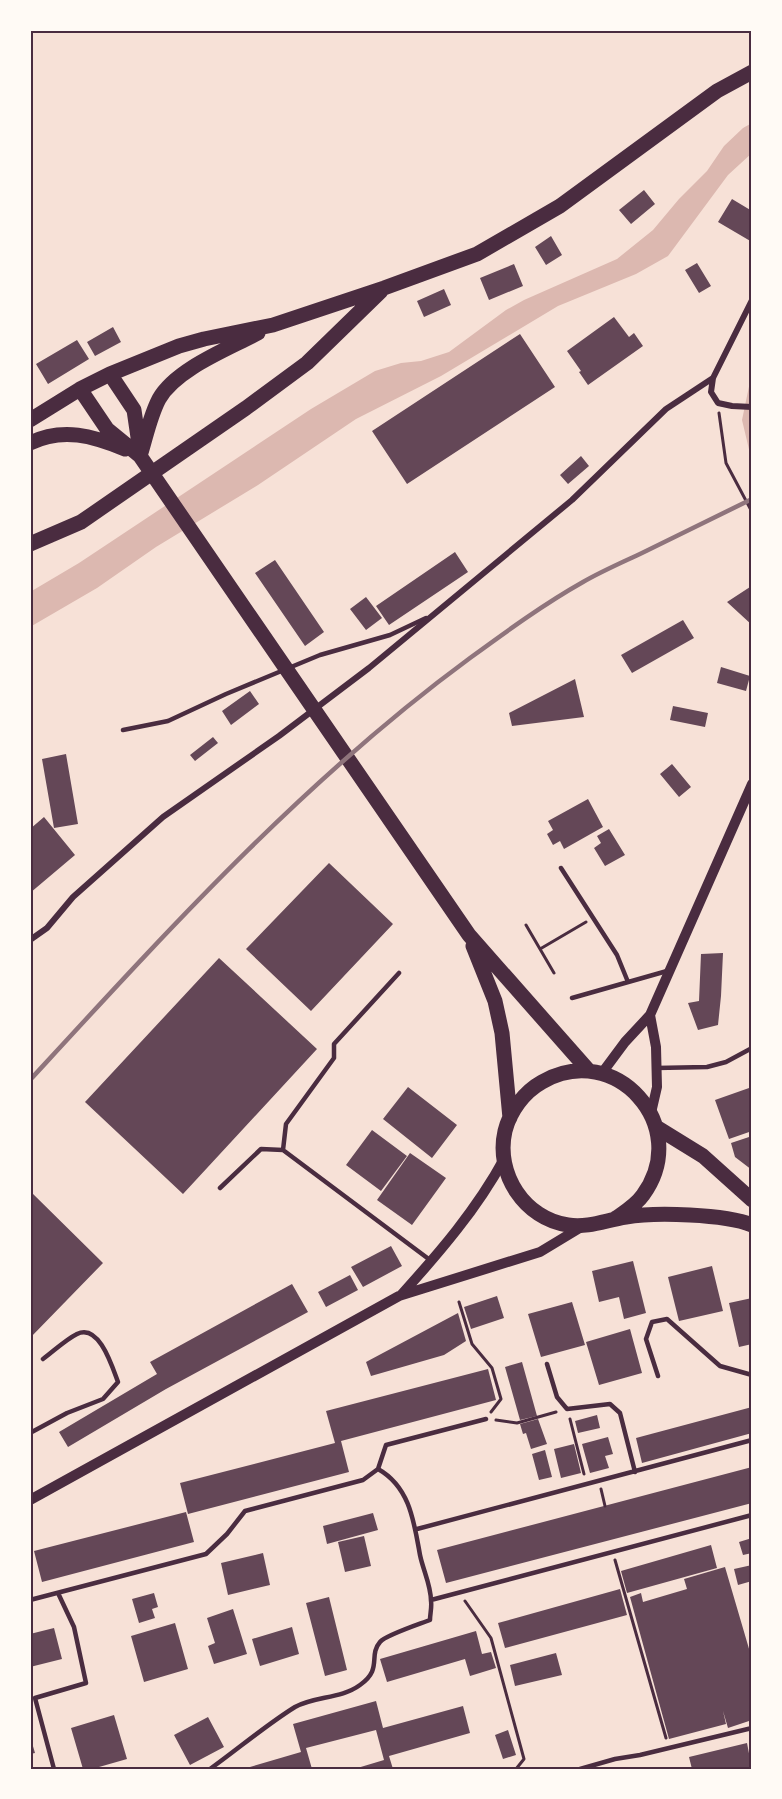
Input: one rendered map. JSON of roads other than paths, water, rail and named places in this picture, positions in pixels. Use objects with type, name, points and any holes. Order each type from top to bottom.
[{"type":"highway","points":[[30,420],[80,389],[110,374],[179,346],[273,325],[477,254],[560,206],[717,91],[752,72]]},
{"type":"highway","points":[[30,544],[81,522],[246,408],[307,363],[384,288]]},
{"type":"highway","points":[[140,456],[158,400],[175,380],[182,374],[273,325]]},
{"type":"highway","points":[[110,374],[134,410],[140,456]]},
{"type":"highway","points":[[80,389],[107,429],[140,456],[469,935],[596,1072]]},
{"type":"highway","points":[[30,443],[39,438],[57,434],[78,434],[95,437],[140,456]]},
{"type":"highway","points":[[469,935],[495,1001],[502,1034],[510,1118]]},
{"type":"highway","points":[[616,1218],[633,1206],[650,1183],[659,1156],[653,1120],[642,1099],[615,1078],[596,1072],[569,1071],[551,1077],[534,1087],[520,1101],[510,1118],[503,1145],[508,1175],[515,1190],[537,1213],[551,1221],[583,1226],[638,1215],[702,1216],[752,1225]]},
{"type":"highway","points":[[653,1120],[729,1177],[752,1200]]},
{"type":"street","points":[[752,300],[713,378],[711,392],[718,403],[739,407],[752,406]]},
{"type":"street","points":[[30,940],[47,928],[73,897],[163,817],[279,736],[369,668],[572,500],[666,409],[713,378]]},
{"type":"street","points":[[596,1072],[650,1015],[752,784]]},
{"type":"street","points":[[650,1015],[656,1047],[657,1087],[653,1120]]},
{"type":"street","points":[[399,1296],[432,1261],[489,1187],[504,1159]]},
{"type":"street","points":[[30,1500],[399,1296],[540,1252],[583,1226]]},
{"type":"lane","points":[[123,730],[168,721],[320,655],[390,635],[428,618]]},
{"type":"lane","points":[[561,868],[617,955],[628,982]]},
{"type":"lane","points":[[572,998],[670,970]]},
{"type":"lane","points":[[283,1150],[286,1124],[334,1058],[334,1044],[399,973]]},
{"type":"lane","points":[[656,1068],[707,1067],[726,1062],[752,1048]]},
{"type":"lane","points":[[220,1188],[261,1149],[283,1150],[432,1261]]},
{"type":"lane","points":[[658,1376],[646,1340],[651,1322],[667,1318],[720,1366],[752,1375]]},
{"type":"lane","points":[[30,1433],[67,1413],[103,1399],[118,1382],[98,1338],[91,1333],[79,1333],[43,1359]]},
{"type":"lane","points":[[547,1364],[557,1397],[567,1409],[610,1404],[620,1413],[635,1472]]},
{"type":"lane","points":[[30,1600],[206,1554],[227,1534],[245,1511],[363,1480],[378,1469],[386,1445],[486,1419]]},
{"type":"lane","points":[[417,1529],[752,1440]]},
{"type":"lane","points":[[210,1769],[297,1706],[351,1691],[362,1684],[371,1675],[375,1665],[375,1650],[381,1640],[430,1620],[432,1599],[420,1556],[417,1529],[401,1489],[391,1476],[378,1469]]},
{"type":"lane","points":[[432,1599],[752,1515]]},
{"type":"lane","points":[[54,1769],[33,1699],[86,1683],[74,1627],[58,1593]]},
{"type":"lane","points":[[580,1769],[752,1728]]},
{"type":"railway","points":[[30,1080],[240,858],[294,805],[409,705],[470,658],[568,590],[752,499]]}]
